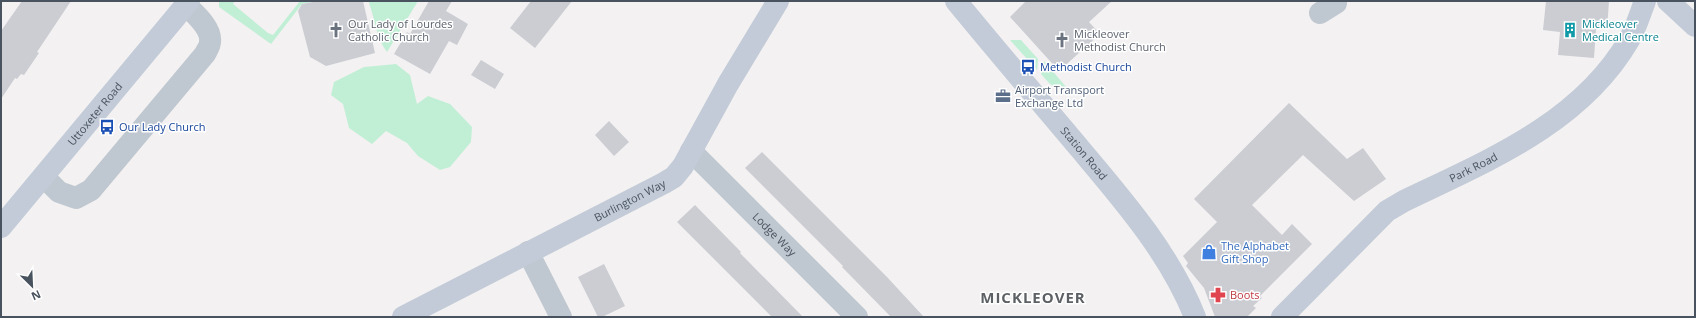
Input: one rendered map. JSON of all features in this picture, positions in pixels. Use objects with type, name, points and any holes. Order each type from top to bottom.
[{"type":"street","name":"Burlington Way","points":[[403,317],[674,177],[683,166],[728,84],[778,1]]},
{"type":"street","name":"Station Road","points":[[956,1],[1111,185],[1152,238],[1175,275],[1195,317]]},
{"type":"street","name":"Park Road","points":[[1282,317],[1387,211],[1521,142],[1549,126],[1573,107],[1598,81],[1629,40],[1645,1]]},
{"type":"street","points":[[1668,1],[1695,26]]},
{"type":"street","points":[[44,177],[59,192],[76,198],[91,190],[205,54],[211,41],[207,29],[188,3]]},
{"type":"street","name":"Uttoxeter Road","points":[[1,227],[188,3]]},
{"type":"street","name":"Lodge Way","points":[[691,151],[857,317]]},
{"type":"street","points":[[528,252],[561,317]]},
{"type":"green space","points":[[219,1],[235,1],[233,4],[268,33],[273,35],[300,1],[316,1],[302,4],[271,44],[219,7]]},
{"type":"green space","points":[[370,1],[418,1],[387,52],[378,35],[369,3]]},
{"type":"green space","points":[[1010,40],[1021,40],[1038,59],[1037,70]]},
{"type":"green space","points":[[1044,61],[1067,88],[1062,89],[1055,87],[1041,74]]},
{"type":"green space","points":[[396,64],[410,75],[417,104],[428,96],[450,104],[472,127],[471,142],[450,167],[440,170],[418,156],[407,143],[386,131],[372,144],[349,128],[343,104],[331,95],[334,82],[364,67]]},
{"type":"building","points":[[22,1],[71,1],[37,52],[39,53],[24,75],[21,74],[17,79],[15,78],[1,99],[1,31]]},
{"type":"building","name":"Our Lady of Lourdes Catholic Church","points":[[318,1],[363,1],[375,53],[326,66],[310,57],[298,11],[302,4]]},
{"type":"building","points":[[429,1],[452,1],[446,11],[468,24],[457,45],[449,41],[430,74],[394,54],[407,32],[410,34]]},
{"type":"building","points":[[531,1],[572,1],[535,48],[510,28]]},
{"type":"building","name":"Mickleover Methodist Church","points":[[1026,1],[1112,1],[1089,22],[1100,34],[1059,71],[1010,17]]},
{"type":"building","name":"Mickleover Medical Centre","points":[[1546,1],[1609,1],[1607,29],[1596,29],[1594,58],[1558,55],[1560,32],[1543,30]]},
{"type":"building","points":[[481,60],[504,74],[495,89],[471,75]]},
{"type":"building","points":[[1289,103],[1347,159],[1363,148],[1386,179],[1354,201],[1303,155],[1252,205],[1282,235],[1292,224],[1312,244],[1260,296],[1262,298],[1253,306],[1256,308],[1247,317],[1215,317],[1204,288],[1186,266],[1188,263],[1183,256],[1217,222],[1194,199]]},
{"type":"building","points":[[609,121],[629,142],[614,156],[595,135]]},
{"type":"building","points":[[762,152],[887,277],[924,317],[891,317],[842,267],[843,266],[745,168]]},
{"type":"building","points":[[695,205],[803,317],[772,317],[677,222]]},
{"type":"building","points":[[604,264],[625,306],[602,317],[598,317],[578,277]]},
{"type":"place","name":"Our Lady of Lourdes Catholic Church","points":[[336,30]]},
{"type":"place","name":"Mickleover Medical Centre","points":[[1570,30]]},
{"type":"place","name":"Mickleover Methodist Church","points":[[1062,40]]},
{"type":"place","name":"Methodist Church","points":[[1028,67]]},
{"type":"place","name":"Airport Transport Exchange Ltd","points":[[1003,96]]},
{"type":"place","name":"Our Lady Church","points":[[107,127]]},
{"type":"place","name":"The Alphabet Gift Shop","points":[[1209,252]]},
{"type":"place","name":"Boots","points":[[1218,295]]},
{"type":"district","name":"MICKLEOVER","points":[[1033,298]]}]
